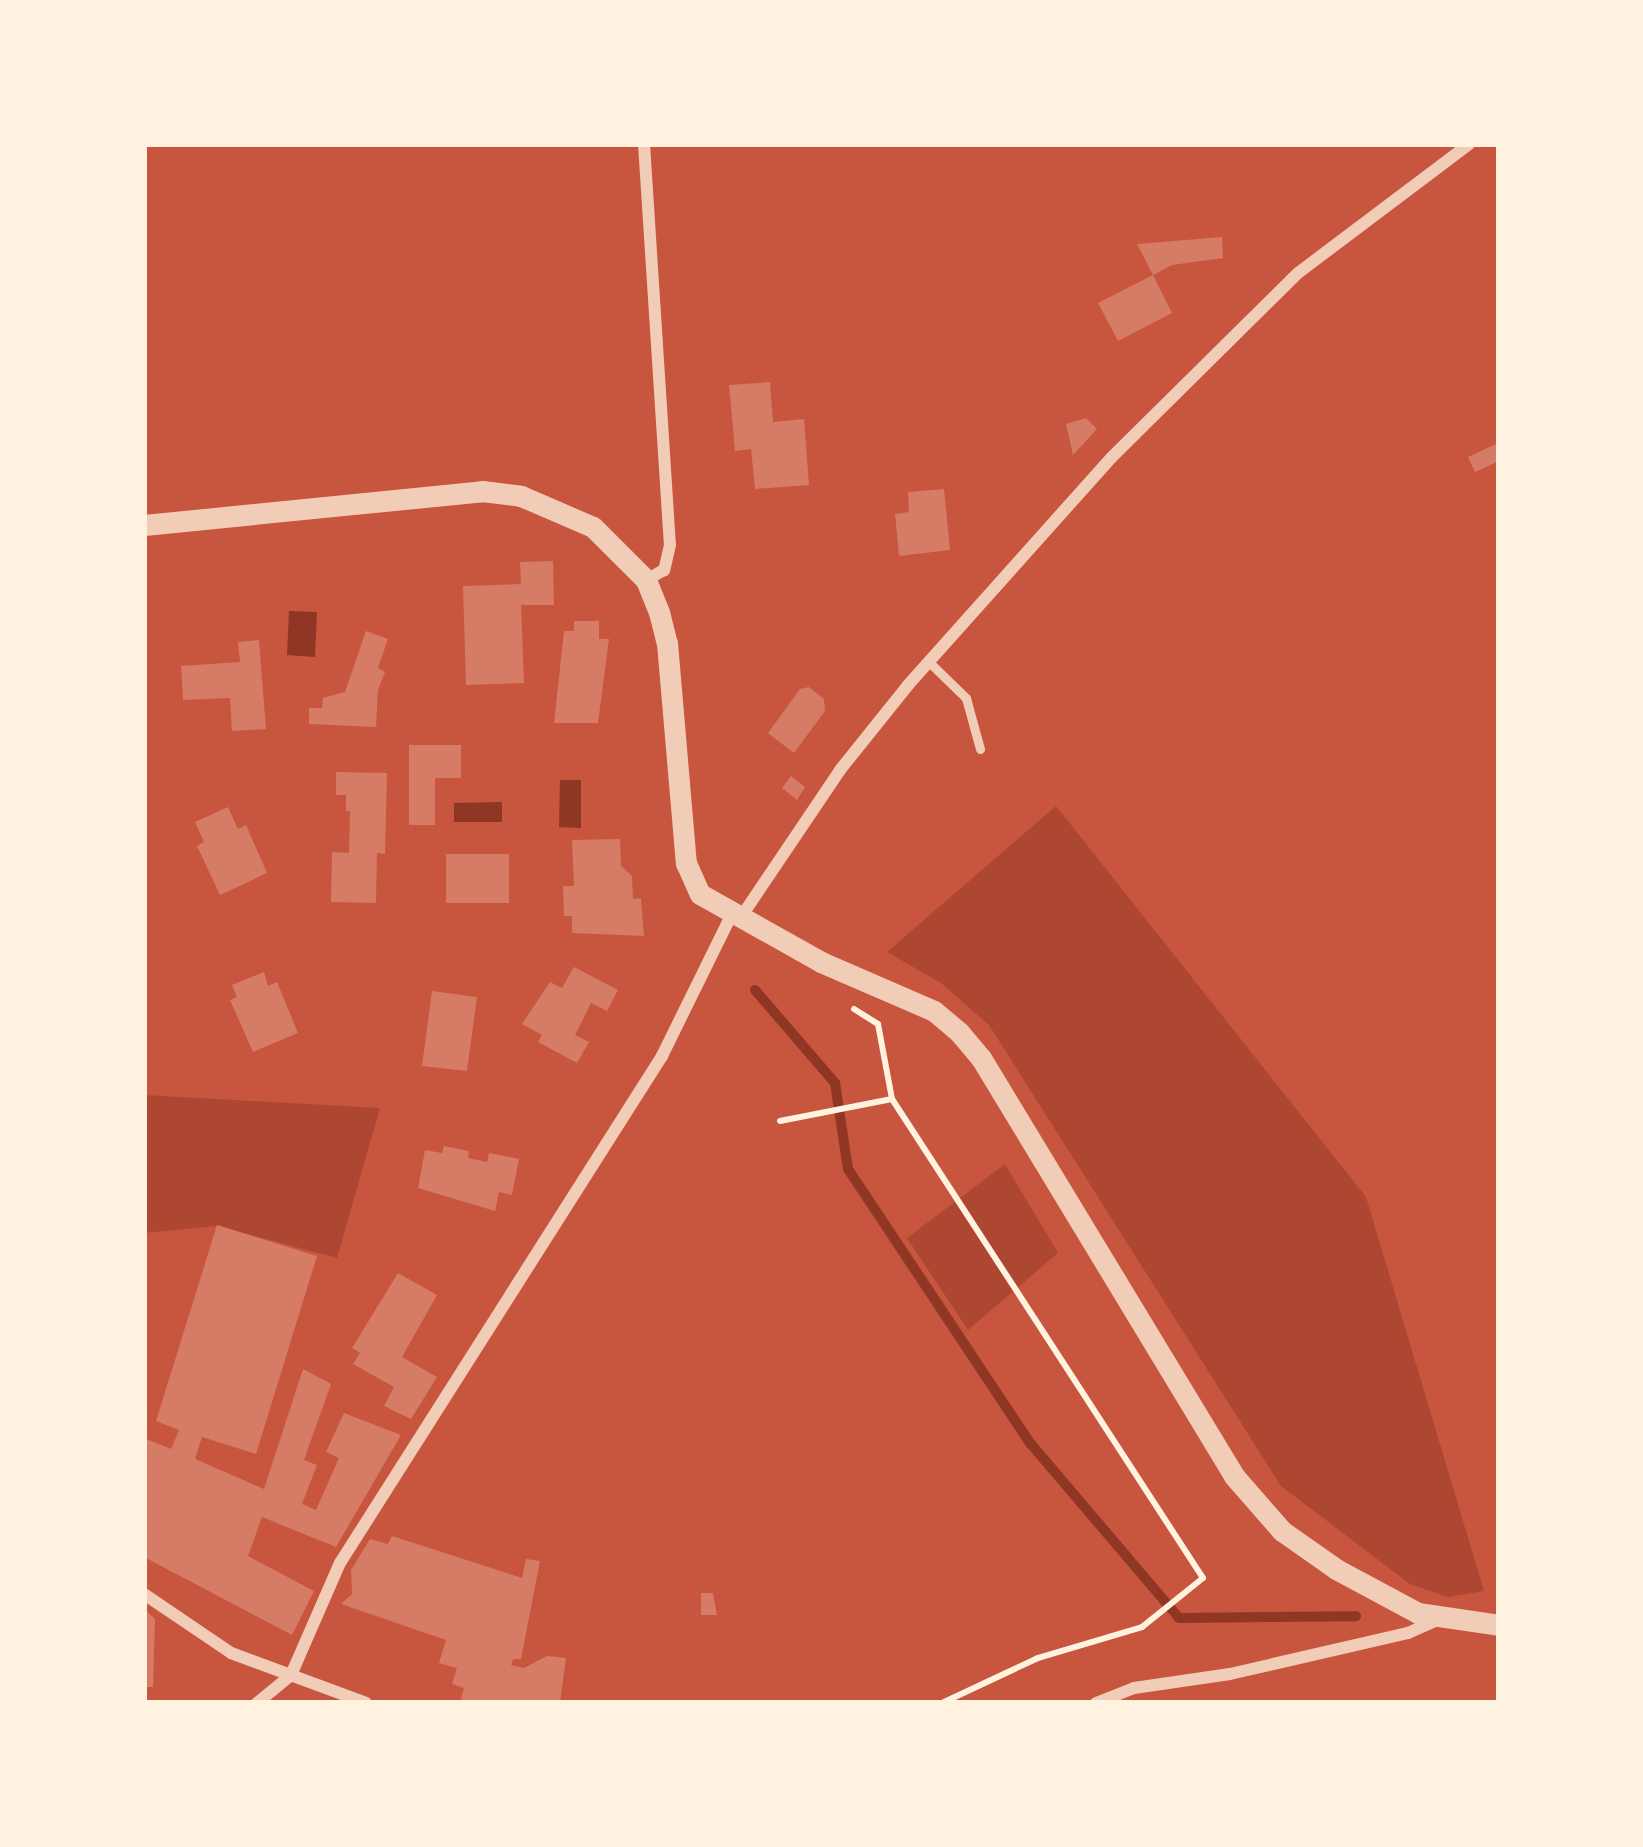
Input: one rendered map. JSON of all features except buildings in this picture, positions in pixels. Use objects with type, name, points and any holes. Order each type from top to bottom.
[{"type":"street","points":[[644,144],[670,545],[664,570],[646,580]]},
{"type":"street","points":[[257,1703],[291,1675],[340,1563],[662,1056],[736,915],[840,770],[929,662],[1112,457],[1231,337],[1359,223],[1469,144]]},
{"type":"street","points":[[144,525],[482,490],[521,496],[593,527],[646,580],[667,644],[686,863],[700,894],[839,970],[934,1011],[981,1058],[1256,1506],[1322,1560],[1421,1622]]},
{"type":"street","points":[[144,1594],[230,1653],[366,1703]]},
{"type":"street","points":[[1096,1703],[1134,1688],[1230,1674],[1421,1622],[1499,1625]]},
{"type":"lane","points":[[929,662],[966,698],[980,749]]},
{"type":"path","points":[[839,970],[832,995],[878,1024],[892,1099],[1203,1578],[1142,1627],[1038,1658],[942,1703]]},
{"type":"path","points":[[780,1120],[892,1099]]},
{"type":"shaded area","points":[[289,611],[317,612],[315,657],[287,655]]},
{"type":"shaded area","points":[[560,780],[581,780],[581,828],[559,827]]},
{"type":"shaded area","points":[[502,802],[502,822],[454,822],[454,803]]},
{"type":"shaded area","points":[[1056,806],[1366,1197],[1484,1591],[1448,1597],[1410,1584],[1281,1486],[989,1025],[941,983],[887,952]]},
{"type":"shaded area","points":[[144,1095],[380,1108],[337,1258],[217,1226],[144,1233]]},
{"type":"shaded area","points":[[1005,1164],[1058,1253],[968,1330],[907,1238]]},
{"type":"waterway","points":[[755,990],[835,1083],[848,1169],[1031,1444],[1179,1618],[1356,1616]]}]
